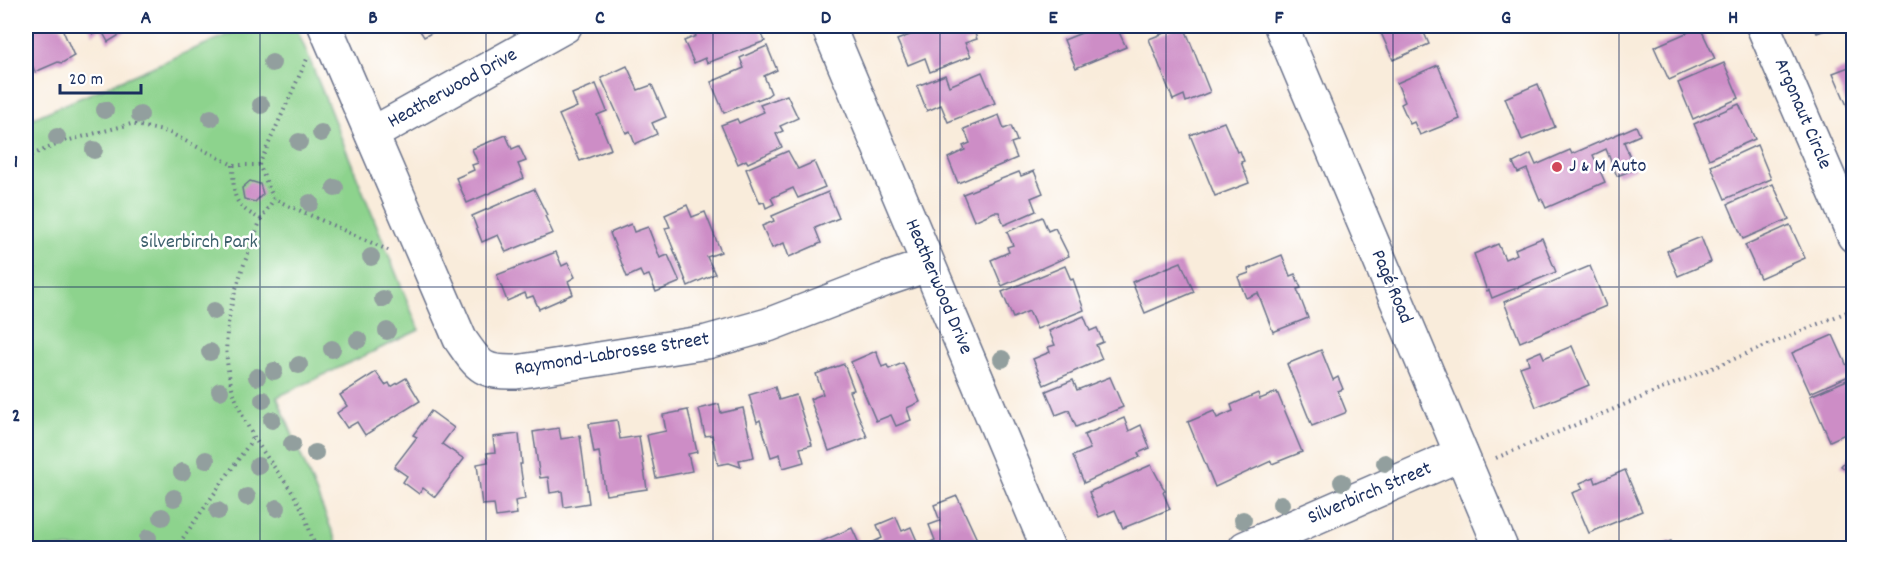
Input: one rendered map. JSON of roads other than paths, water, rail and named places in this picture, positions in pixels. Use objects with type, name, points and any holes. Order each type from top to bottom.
[{"type":"street","name":"Raymond-Labrosse Street","points":[[326,26],[460,339],[478,365],[497,372],[516,372],[707,342],[768,325],[928,265]]},
{"type":"street","name":"Heatherwood Drive","points":[[372,134],[565,26]]},
{"type":"street","name":"Heatherwood Drive","points":[[828,26],[1048,549]]},
{"type":"street","name":"Pagé Road","points":[[1281,26],[1501,549]]},
{"type":"street","name":"Argonaut Circle","points":[[1763,26],[1845,188],[1854,236]]},
{"type":"street","name":"Silverbirch Street","points":[[1245,549],[1465,462]]},
{"type":"place","name":"J & M Auto","points":[[1557,167]]},
{"type":"park label","name":"Silverbirch Park","points":[[199,243]]}]
